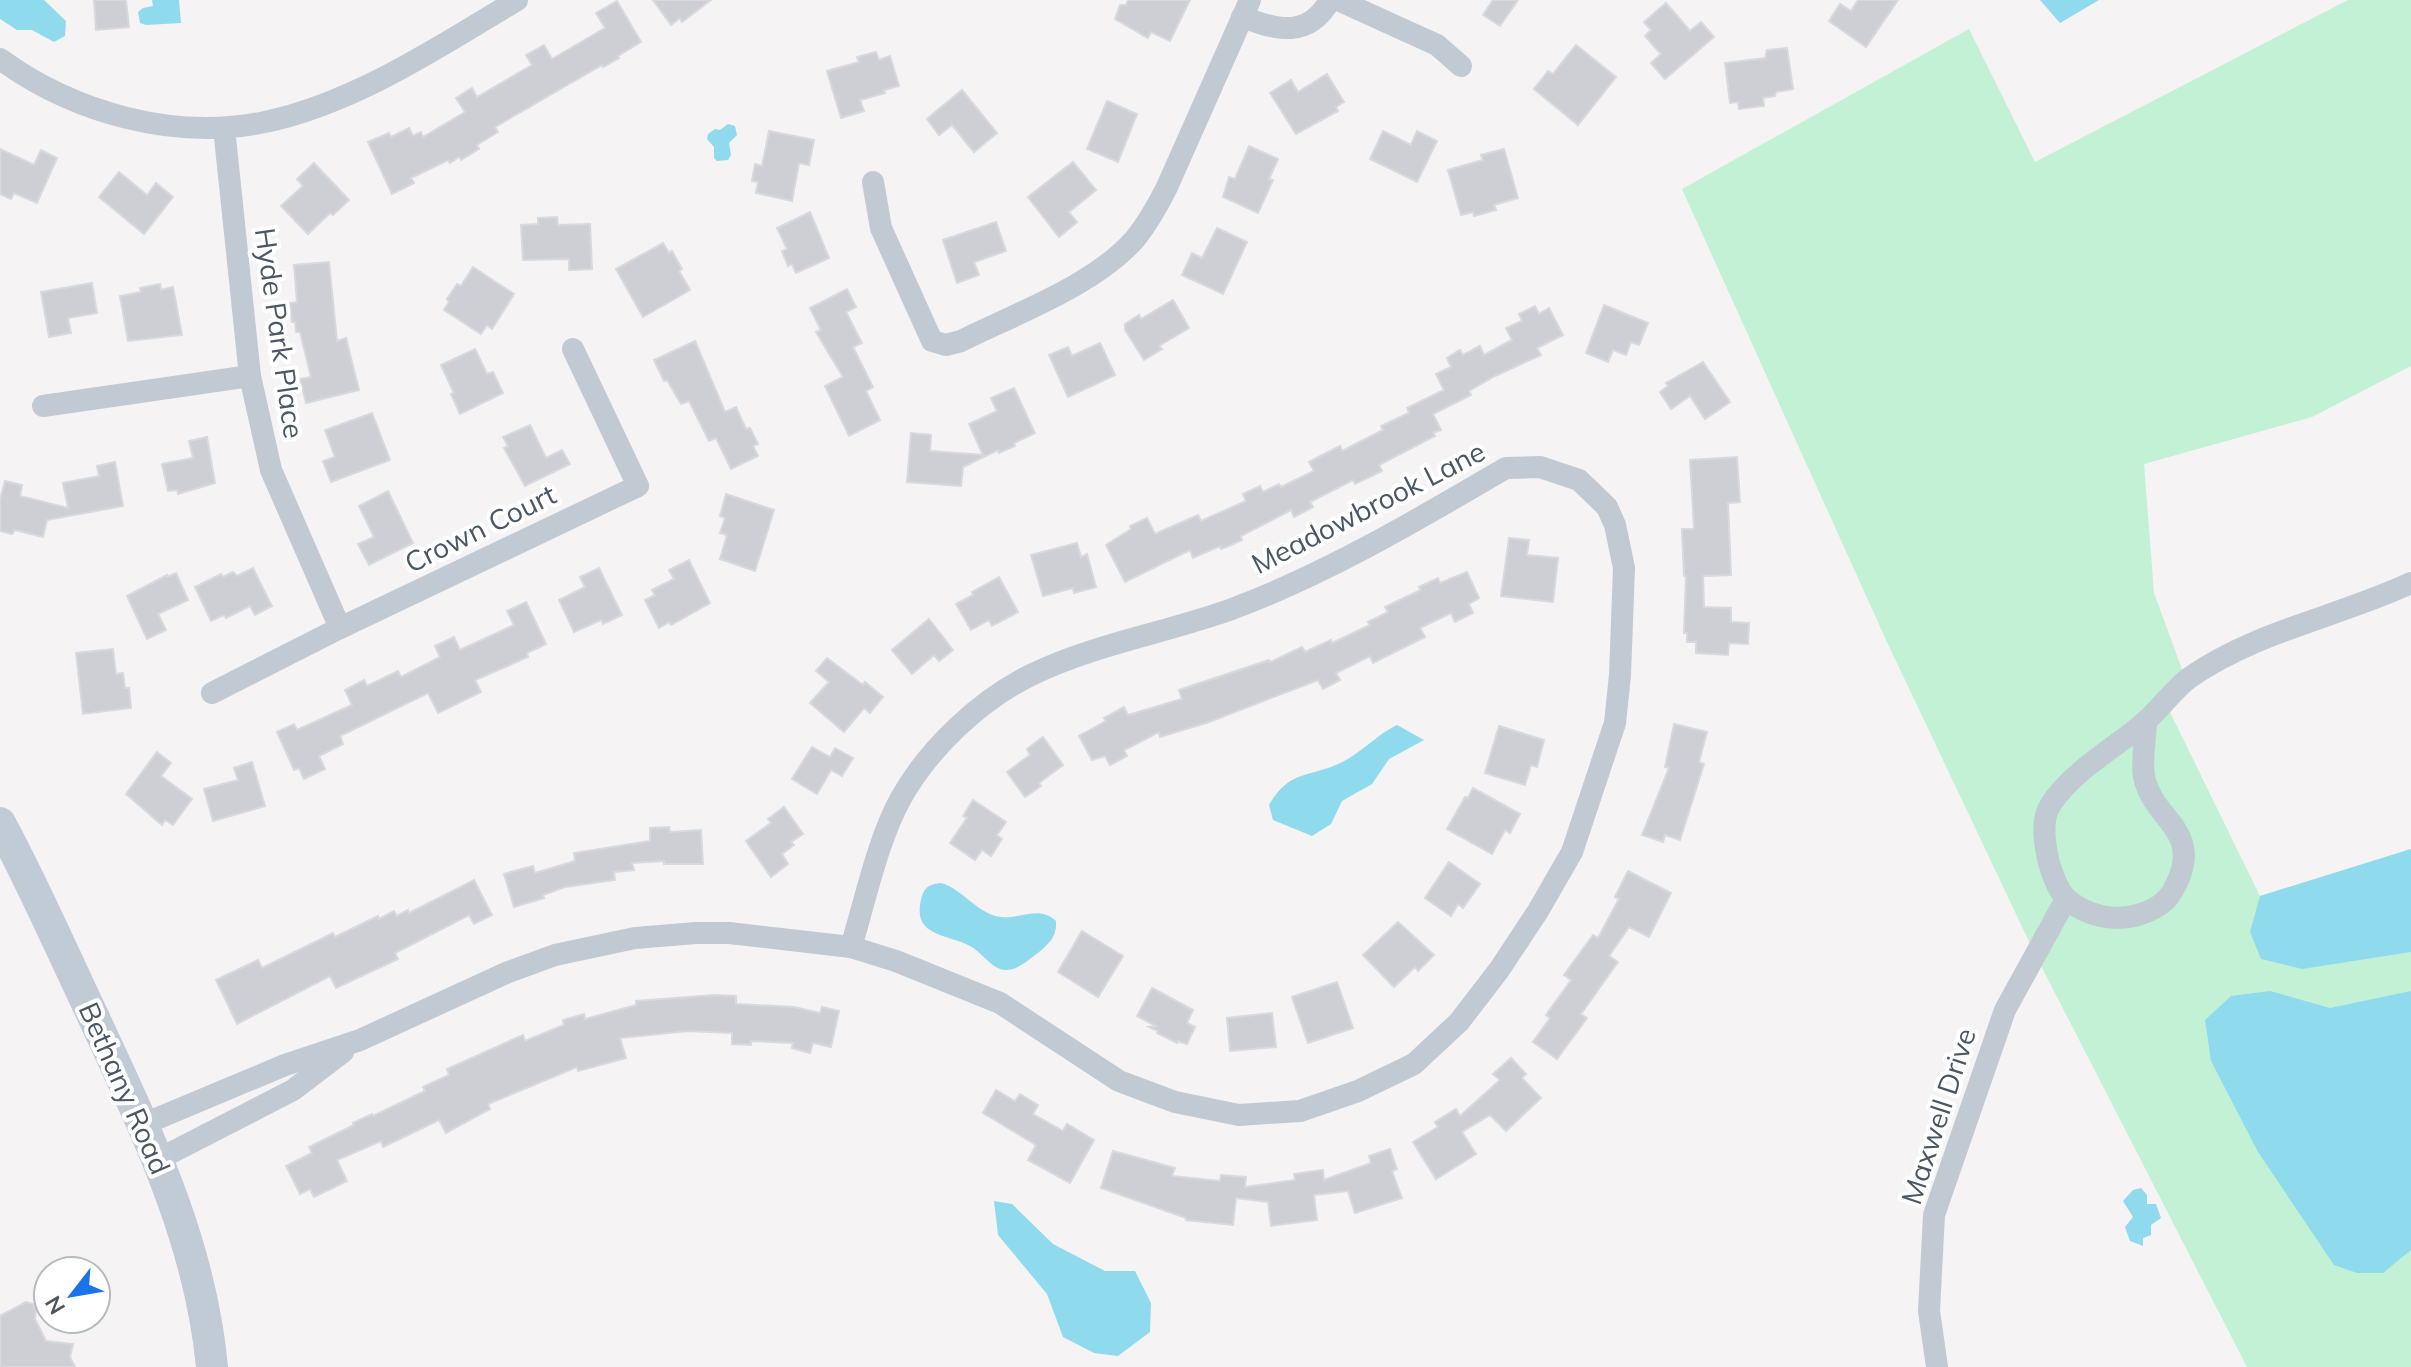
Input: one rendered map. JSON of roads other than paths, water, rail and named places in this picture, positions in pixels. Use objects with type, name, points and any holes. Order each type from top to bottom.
[{"type":"main road","name":"Bethany Road","points":[[0,823],[26,872],[159,1159],[191,1254],[205,1311],[212,1367]]},
{"type":"street","points":[[0,59],[56,94],[84,106],[129,119],[175,126],[224,128],[267,122],[340,97],[383,77],[517,0]]},
{"type":"street","points":[[873,182],[881,228],[932,341],[946,345],[961,341],[1087,279],[1134,240],[1153,215],[1167,187],[1246,9],[1273,28],[1299,27],[1313,20],[1330,0]]},
{"type":"street","points":[[1338,0],[1437,45],[1461,66]]},
{"type":"street","name":"Hyde Park Place","points":[[224,128],[250,376],[271,470],[340,628]]},
{"type":"street","name":"Crown Court","points":[[212,693],[340,628],[638,486],[573,349]]},
{"type":"street","points":[[43,406],[250,376]]},
{"type":"street","name":"Meadowbrook Lane","points":[[144,1124],[285,1065],[360,1040],[530,963],[635,938],[729,933],[851,947],[896,961],[1000,1003],[1119,1081],[1175,1102],[1239,1115],[1300,1111],[1358,1091],[1414,1064],[1459,1022],[1499,970],[1572,852],[1615,723],[1619,687],[1624,568],[1615,525],[1607,507],[1579,480],[1540,467],[1506,468],[1328,568],[1211,616],[1102,649],[1027,677],[963,721],[946,737],[902,797],[889,825],[851,947]]},
{"type":"street","points":[[2146,721],[2144,776],[2154,801],[2182,838],[2185,862],[2172,896],[2145,913],[2122,919],[2090,914],[2066,899],[2051,871],[2044,841],[2049,806],[2116,742],[2146,721],[2186,680],[2223,656],[2411,583]]},
{"type":"street","name":"Maxwell Drive","points":[[1937,1367],[1929,1311],[1934,1215],[2005,1010],[2066,899]]},
{"type":"street","name":"Meadowbrook Lane","points":[[159,1159],[293,1090],[360,1040]]},
{"type":"water","points":[[0,0],[44,0],[66,21],[65,36],[54,42],[32,30],[17,30],[0,19]]},
{"type":"water","points":[[152,0],[179,0],[181,23],[140,23],[138,12],[153,6]]},
{"type":"water","points":[[2040,0],[2099,0],[2060,23]]},
{"type":"water","points":[[728,124],[735,126],[737,135],[729,143],[731,155],[728,160],[717,161],[714,147],[707,139],[708,134]]},
{"type":"water","points":[[1397,725],[1424,740],[1389,759],[1372,784],[1342,801],[1331,824],[1312,836],[1273,820],[1269,805],[1286,785],[1303,775],[1346,760]]},
{"type":"water","points":[[2411,849],[2411,952],[2302,969],[2261,959],[2250,932],[2260,896]]},
{"type":"water","points":[[941,883],[992,915],[1009,917],[1037,913],[1050,916],[1056,921],[1054,935],[1043,949],[1020,966],[1011,970],[996,967],[970,946],[932,932],[921,919],[925,890]]},
{"type":"water","points":[[2270,991],[2330,1008],[2411,991],[2411,1250],[2383,1273],[2357,1273],[2334,1265],[2258,1152],[2211,1061],[2205,1020],[2231,996]]},
{"type":"water","points":[[2141,1188],[2147,1195],[2147,1204],[2156,1204],[2161,1218],[2151,1225],[2151,1235],[2143,1238],[2143,1246],[2130,1241],[2125,1227],[2133,1217],[2123,1201],[2133,1190]]},
{"type":"water","points":[[994,1201],[1012,1204],[1053,1244],[1105,1271],[1135,1271],[1151,1303],[1150,1332],[1118,1356],[1094,1353],[1063,1337],[1047,1294],[998,1235]]}]
